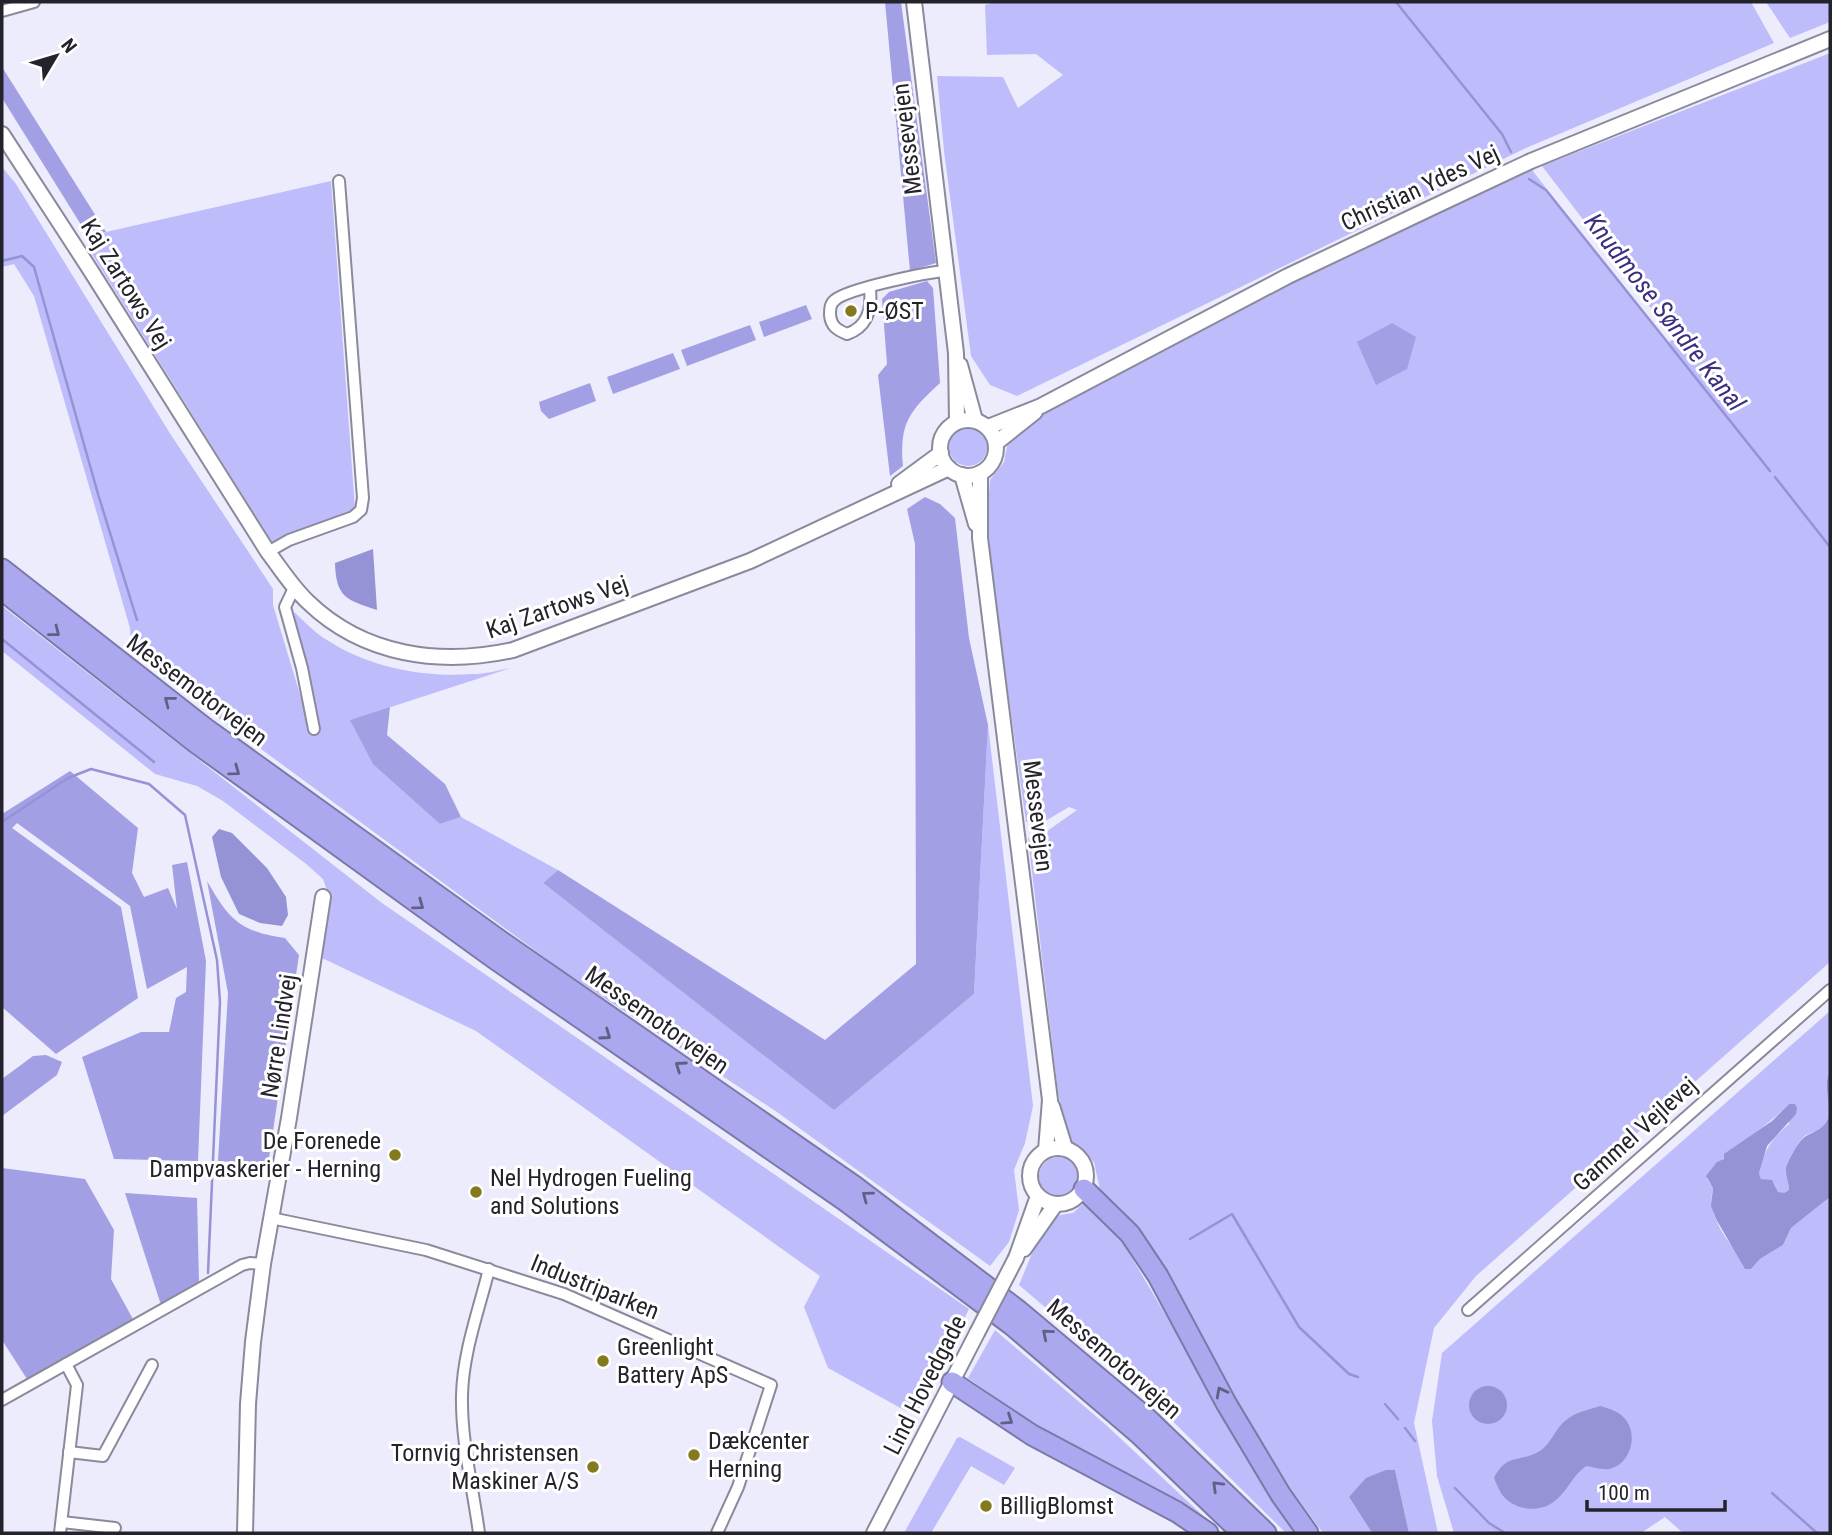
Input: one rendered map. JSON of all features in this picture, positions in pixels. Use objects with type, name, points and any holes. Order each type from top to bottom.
[{"type":"highway","name":"Messemotorvejen","points":[[2,569],[205,729],[502,943],[853,1185],[1019,1311],[1149,1420],[1266,1533]]},
{"type":"highway","name":"Messemotorvejen","points":[[2,590],[207,751],[495,959],[844,1200],[1013,1326],[1139,1434],[1242,1533]]},
{"type":"highway","points":[[1084,1189],[1130,1234],[1158,1276],[1280,1495],[1308,1533]]},
{"type":"highway","points":[[952,1382],[1032,1435],[1177,1513],[1208,1533]]},
{"type":"street","points":[[2,11],[34,2]]},
{"type":"street","name":"Messevejen","points":[[914,2],[956,353],[957,422]]},
{"type":"street","name":"Christian Ydes Vej","points":[[988,428],[1041,406],[1288,276],[1542,156],[1830,39]]},
{"type":"street","name":"Kaj Zartows Vej","points":[[2,134],[6,145],[91,271],[268,552],[294,588],[335,624],[388,650],[448,658],[513,650],[597,612],[750,561],[820,530],[878,500],[956,472]]},
{"type":"street","points":[[268,552],[289,540],[353,517],[361,510],[363,498],[339,180]]},
{"type":"street","points":[[870,288],[871,306],[858,330],[846,334],[836,329],[830,318],[830,307],[834,300],[870,288],[946,271]]},
{"type":"street","name":"Messevejen","points":[[956,353],[975,420]]},
{"type":"street","name":"Christian Ydes Vej","points":[[996,443],[1041,406]]},
{"type":"street","points":[[975,420],[988,428],[996,443],[994,460],[980,473],[956,472],[941,453],[944,433],[957,422],[975,420]]},
{"type":"street","name":"Kaj Zartows Vej","points":[[878,500],[941,453]]},
{"type":"street","name":"Messevejen","points":[[956,472],[980,538]]},
{"type":"street","name":"Messevejen","points":[[980,473],[980,538],[1050,1100],[1065,1148]]},
{"type":"street","points":[[294,588],[285,607],[302,668],[314,729]]},
{"type":"street","name":"Nørre Lindvej","points":[[245,1533],[248,1404],[253,1342],[263,1264],[289,1118],[323,897]]},
{"type":"street","name":"Gammel Vejlevej","points":[[1468,1310],[1830,990]]},
{"type":"street","name":"Messevejen","points":[[1046,1150],[1050,1100]]},
{"type":"street","points":[[1065,1148],[1074,1153],[1086,1169],[1087,1179],[1084,1189],[1072,1202],[1055,1205],[1038,1196],[1031,1186],[1030,1176],[1032,1165],[1038,1156],[1046,1150],[1065,1148]]},
{"type":"street","name":"Lind Hovedgade","points":[[874,1533],[1016,1258],[1038,1196]]},
{"type":"street","name":"Lind Hovedgade","points":[[1016,1258],[1055,1205]]},
{"type":"street","name":"Industriparken","points":[[271,1218],[426,1250],[564,1294],[771,1385],[738,1487],[717,1533]]},
{"type":"street","points":[[2,1400],[242,1265],[263,1264]]},
{"type":"street","points":[[479,1533],[462,1418],[462,1392],[466,1359],[489,1269]]},
{"type":"street","points":[[66,1364],[77,1385],[61,1528],[115,1528]]},
{"type":"street","points":[[69,1452],[103,1456],[152,1365]]},
{"type":"shaded area","points":[[885,2],[901,2],[936,263],[910,271]]},
{"type":"shaded area","points":[[996,2],[1751,2],[1774,43],[1526,148],[1017,396],[990,385],[971,356],[937,76],[1003,77],[1018,108],[1063,75],[1036,54],[987,55],[985,5]]},
{"type":"shaded area","points":[[1766,2],[1830,2],[1830,22],[1790,38]]},
{"type":"shaded area","points":[[1830,53],[1830,962],[1476,1276],[1434,1328],[1414,1423],[1438,1533],[1409,1533],[1395,1470],[1349,1497],[1372,1533],[1323,1533],[1293,1492],[1241,1409],[1162,1272],[1101,1195],[1094,1162],[1076,1147],[1067,1134],[1058,1093],[1028,838],[1043,834],[1077,810],[1069,807],[1042,823],[1026,822],[986,533],[990,480],[1004,462],[1008,441],[1041,415],[1269,292],[1532,170],[1667,344],[1674,338],[1542,166]]},
{"type":"shaded area","points":[[2,67],[106,232],[88,236],[2,98]]},
{"type":"shaded area","points":[[2,167],[16,184],[171,435],[273,589],[273,605],[311,731],[318,732],[294,612],[318,634],[343,649],[397,669],[454,675],[511,668],[351,720],[440,824],[461,817],[558,870],[543,883],[834,1109],[974,994],[988,725],[1033,1106],[1025,1143],[1014,1170],[1019,1210],[1009,1242],[990,1266],[777,1112],[559,968],[163,677],[131,647],[130,628],[34,296],[14,264],[2,267]]},
{"type":"shaded area","points":[[331,181],[355,509],[272,542],[87,246],[106,232]]},
{"type":"shaded area","points":[[927,281],[933,288],[940,383],[909,418],[903,438],[903,466],[890,476],[878,375],[887,364],[882,299],[889,292]]},
{"type":"shaded area","points":[[806,305],[812,319],[764,337],[759,322]]},
{"type":"shaded area","points":[[1392,323],[1416,337],[1407,369],[1376,385],[1357,342]]},
{"type":"shaded area","points":[[750,325],[756,340],[687,366],[681,350]]},
{"type":"shaded area","points":[[673,353],[680,369],[613,394],[607,377]]},
{"type":"shaded area","points":[[590,383],[596,401],[549,419],[541,411],[539,402]]},
{"type":"shaded area","points":[[968,428],[982,433],[987,447],[982,461],[968,466],[954,461],[949,447],[954,433]]},
{"type":"shaded area","points":[[925,497],[940,504],[955,518],[969,638],[988,725],[974,994],[834,1110],[543,883],[558,870],[825,1040],[916,964],[915,544],[907,509]]},
{"type":"shaded area","points":[[373,549],[377,610],[345,596],[338,584],[335,563]]},
{"type":"shaded area","points":[[2,606],[382,903],[969,1309],[919,1411],[906,1411],[828,1368],[804,1307],[820,1276],[476,1031],[322,958],[330,899],[323,879],[223,801],[197,786],[155,774],[2,651]]},
{"type":"shaded area","points":[[390,707],[387,735],[445,784],[461,817],[440,824],[373,764],[350,720]]},
{"type":"shaded area","points":[[70,771],[138,828],[132,873],[144,897],[168,888],[177,909],[172,865],[187,862],[206,961],[198,1161],[114,1159],[82,1057],[141,1032],[169,1032],[176,998],[186,992],[187,967],[147,989],[130,906],[17,823],[12,828],[121,907],[138,998],[56,1054],[2,1007],[2,814]]},
{"type":"shaded area","points":[[219,829],[232,833],[267,868],[286,897],[288,915],[282,926],[260,923],[239,914],[221,877],[212,837]]},
{"type":"shaded area","points":[[207,881],[223,906],[238,922],[257,932],[285,938],[299,955],[268,1165],[218,1161],[228,993]]},
{"type":"shaded area","points":[[1830,1011],[1828,1119],[1816,1131],[1806,1135],[1791,1155],[1786,1168],[1789,1190],[1778,1193],[1774,1183],[1761,1179],[1759,1173],[1769,1146],[1789,1124],[1789,1104],[1724,1158],[1707,1179],[1713,1188],[1716,1221],[1751,1269],[1760,1259],[1783,1245],[1791,1228],[1830,1197],[1830,1533],[1683,1533],[1665,1517],[1641,1533],[1454,1533],[1437,1476],[1432,1421],[1442,1353]]},
{"type":"shaded area","points":[[46,1055],[62,1062],[57,1075],[2,1116],[2,1079],[33,1056]]},
{"type":"shaded area","points":[[1830,1071],[1830,1197],[1791,1228],[1783,1245],[1760,1259],[1751,1269],[1745,1269],[1716,1219],[1711,1206],[1713,1188],[1706,1176],[1717,1162],[1724,1159],[1724,1154],[1772,1121],[1789,1104],[1795,1104],[1796,1114],[1767,1146],[1759,1173],[1761,1179],[1772,1180],[1778,1192],[1789,1190],[1786,1168],[1791,1155],[1803,1138],[1821,1127],[1828,1119],[1827,1083]]},
{"type":"shaded area","points":[[1059,1157],[1073,1163],[1079,1177],[1073,1191],[1059,1197],[1045,1191],[1039,1177],[1045,1163]]},
{"type":"shaded area","points":[[2,1168],[85,1179],[114,1230],[111,1279],[134,1321],[27,1379],[2,1340]]},
{"type":"shaded area","points":[[125,1193],[197,1198],[199,1282],[161,1305]]},
{"type":"shaded area","points":[[1086,1201],[1122,1241],[1294,1533],[1286,1533],[1134,1383],[1019,1285],[1042,1229],[1060,1215],[1073,1213]]},
{"type":"shaded area","points":[[995,1330],[1105,1424],[1214,1526],[1035,1426],[968,1378]]},
{"type":"shaded area","points":[[1488,1386],[1501,1392],[1507,1405],[1501,1418],[1488,1424],[1475,1418],[1469,1405],[1475,1392]]},
{"type":"shaded area","points":[[1600,1406],[1620,1414],[1629,1426],[1632,1441],[1622,1462],[1609,1469],[1586,1466],[1560,1496],[1544,1507],[1523,1508],[1505,1498],[1494,1478],[1504,1464],[1540,1451],[1569,1418]]},
{"type":"shaded area","points":[[960,1437],[1015,1468],[1004,1485],[971,1466],[931,1533],[904,1533],[957,1438]]},
{"type":"shaded area","points":[[1386,1470],[1395,1470],[1409,1533],[1372,1533],[1349,1497],[1366,1478]]},
{"type":"waterway","name":"Knudmose Søndre Kanal","points":[[1396,2],[1502,134],[1511,152]]},
{"type":"waterway","name":"Knudmose Søndre Kanal","points":[[1529,179],[1546,190],[1770,471]]},
{"type":"waterway","points":[[2,261],[22,256],[34,267],[98,494],[137,620]]},
{"type":"waterway","name":"Knudmose Søndre Kanal","points":[[1775,477],[1830,547]]},
{"type":"waterway","points":[[2,639],[154,762]]},
{"type":"waterway","points":[[2,822],[68,778],[91,769],[149,784],[185,815],[217,960],[220,1002],[208,1273]]},
{"type":"waterway","points":[[1190,1239],[1232,1214],[1299,1327],[1349,1374],[1358,1377]]},
{"type":"waterway","points":[[1385,1404],[1398,1419]]},
{"type":"waterway","points":[[1405,1428],[1415,1441]]},
{"type":"waterway","points":[[1455,1488],[1489,1523],[1505,1533]]},
{"type":"waterway","points":[[1772,1493],[1817,1533]]},
{"type":"place","name":"P-ØST","points":[[851,311]]},
{"type":"place","name":"De Forenede Dampvaskerier - Herning","points":[[395,1155]]},
{"type":"place","name":"Nel Hydrogen Fueling and Solutions","points":[[476,1192]]},
{"type":"place","name":"Greenlight Battery ApS","points":[[603,1361]]},
{"type":"place","name":"Dækcenter Herning","points":[[694,1455]]},
{"type":"place","name":"Tornvig Christensen Maskiner A/S","points":[[593,1467]]},
{"type":"place","name":"BilligBlomst","points":[[986,1506]]}]
